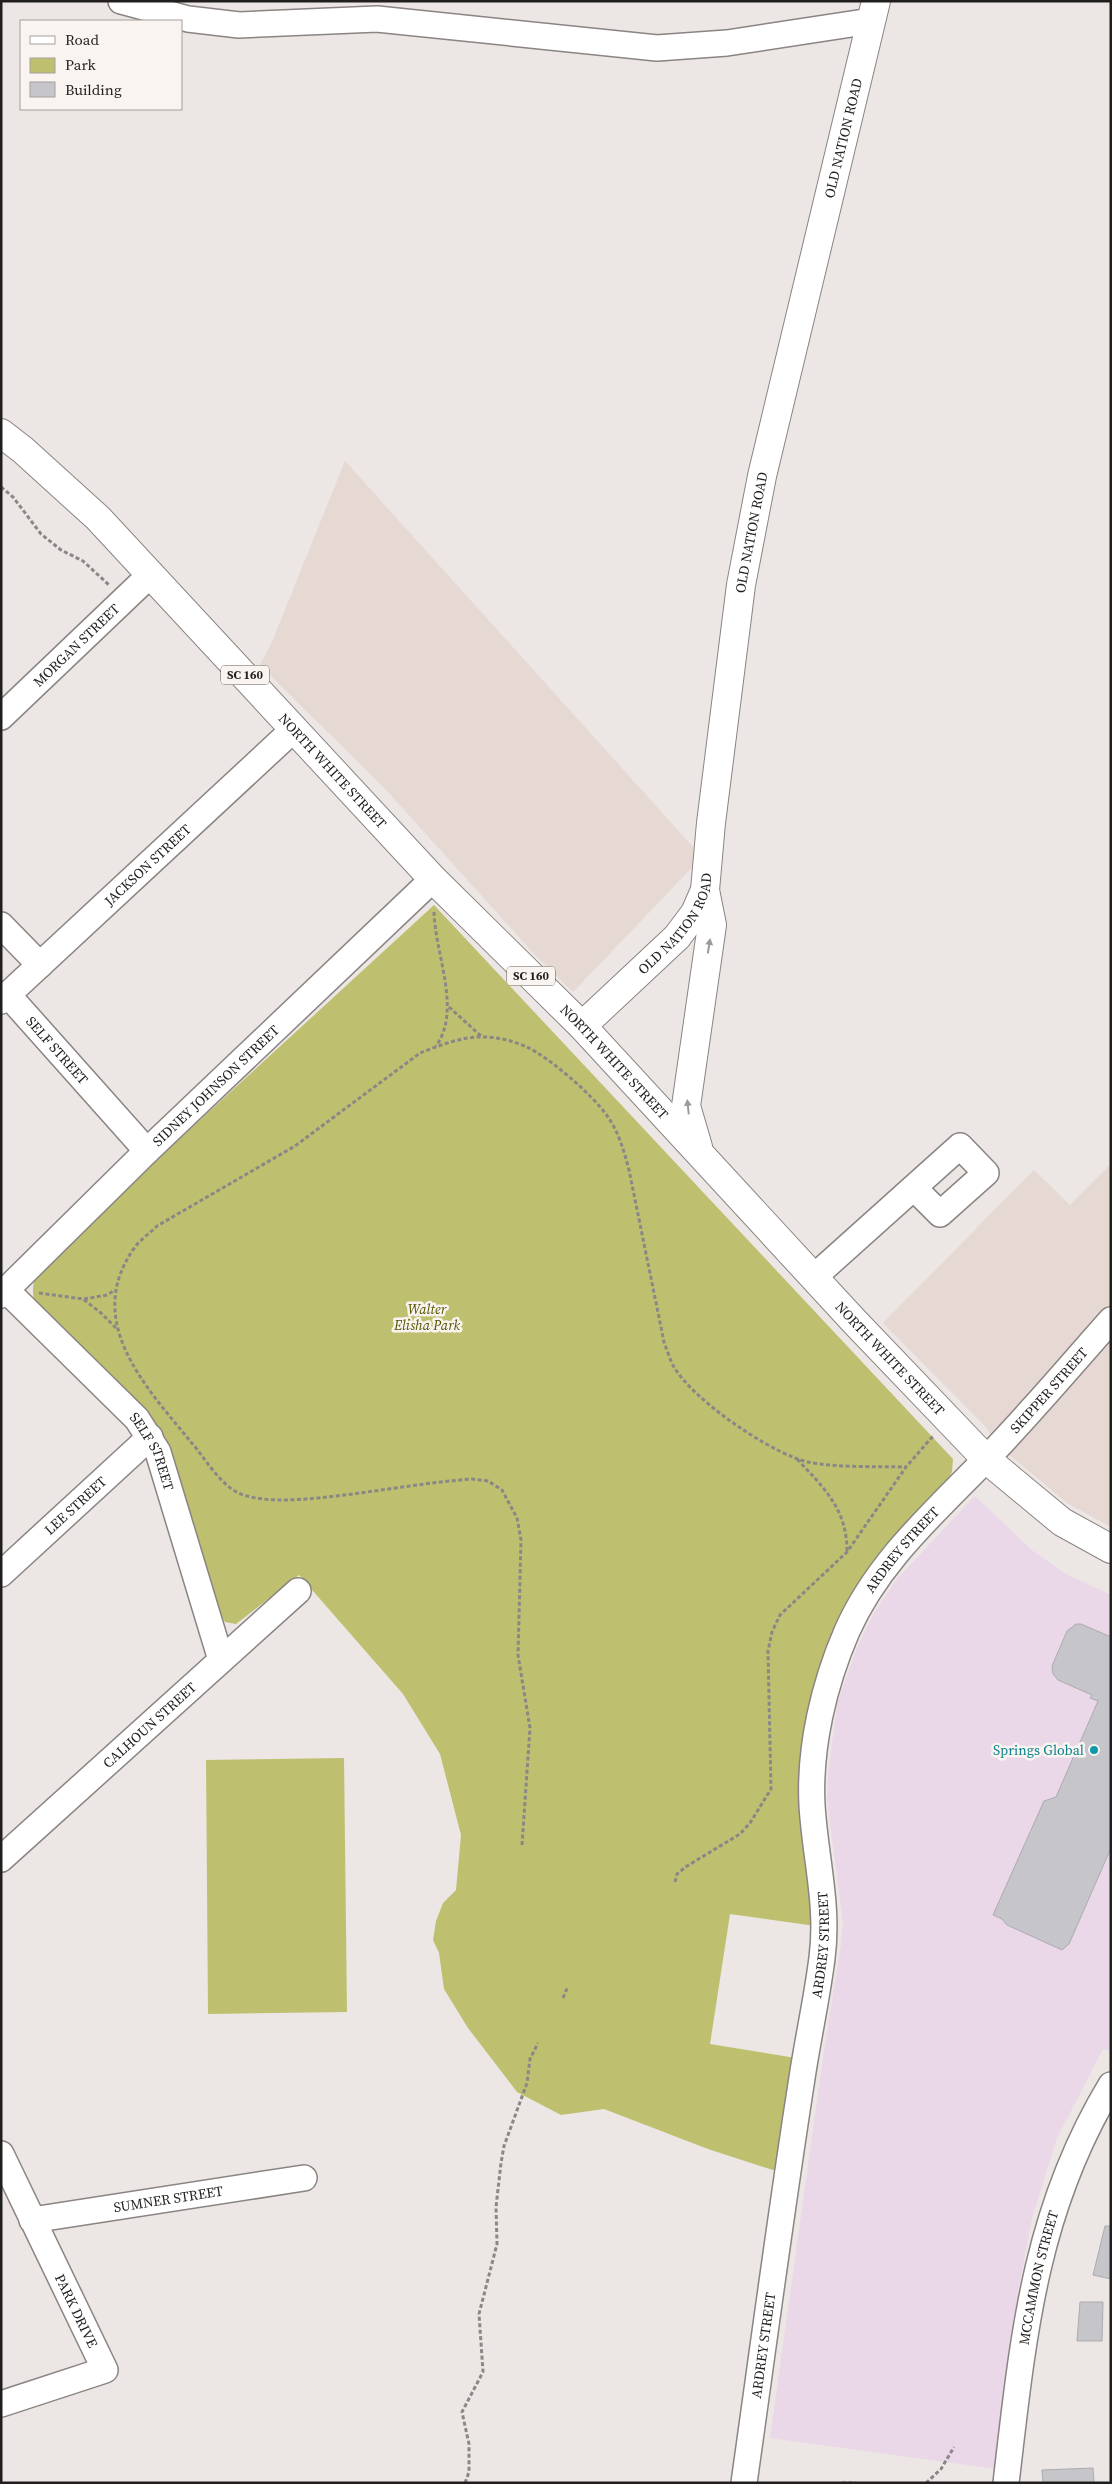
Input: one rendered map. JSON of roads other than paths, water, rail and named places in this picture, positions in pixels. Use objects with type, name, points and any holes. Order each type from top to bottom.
[{"type":"main road","name":"OLD NATION ROAD","points":[[582,1026],[676,938],[695,913],[706,890],[711,823],[741,585],[758,494],[874,11]]},
{"type":"main road","name":"NORTH WHITE STREET","points":[[1,433],[23,450],[98,518],[294,729],[433,892],[582,1026],[814,1277],[986,1459],[1062,1522],[1111,1549]]},
{"type":"main road","points":[[700,1154],[686,1106],[712,925],[706,890]]},
{"type":"street","points":[[121,1],[188,19],[240,26],[377,19],[657,48],[736,42],[874,11]]},
{"type":"street","name":"MORGAN STREET","points":[[1,717],[151,574]]},
{"type":"street","name":"JACKSON STREET","points":[[5,998],[294,729]]},
{"type":"street","name":"SIDNEY JOHNSON STREET","points":[[4,1292],[147,1151],[433,892]]},
{"type":"street","points":[[1,925],[40,965]]},
{"type":"street","name":"SELF STREET","points":[[5,998],[147,1151]]},
{"type":"street","points":[[814,1277],[914,1188]]},
{"type":"street","name":"SELF STREET","points":[[4,1292],[137,1419],[150,1437],[158,1452],[221,1660]]},
{"type":"street","name":"SKIPPER STREET","points":[[986,1459],[1111,1320]]},
{"type":"street","name":"LEE STREET","points":[[1,1574],[150,1437]]},
{"type":"street","name":"ARDREY STREET","points":[[744,2483],[800,2088],[822,1959],[825,1913],[812,1802],[813,1767],[824,1697],[848,1630],[886,1564],[912,1533],[986,1459]]},
{"type":"street","name":"CALHOUN STREET","points":[[1,1859],[298,1591]]},
{"type":"street","name":"MCCAMMON STREET","points":[[1006,2483],[1023,2338],[1037,2265],[1064,2178],[1111,2084]]},
{"type":"street","name":"PARK DRIVE","points":[[1,2154],[105,2370],[1,2404]]},
{"type":"street","name":"SUMNER STREET","points":[[32,2220],[304,2178]]},
{"type":"place","name":"Springs Global","points":[[1094,1750]]},
{"type":"park label","name":"Walter Elisha Park","points":[[427,1318]]}]
